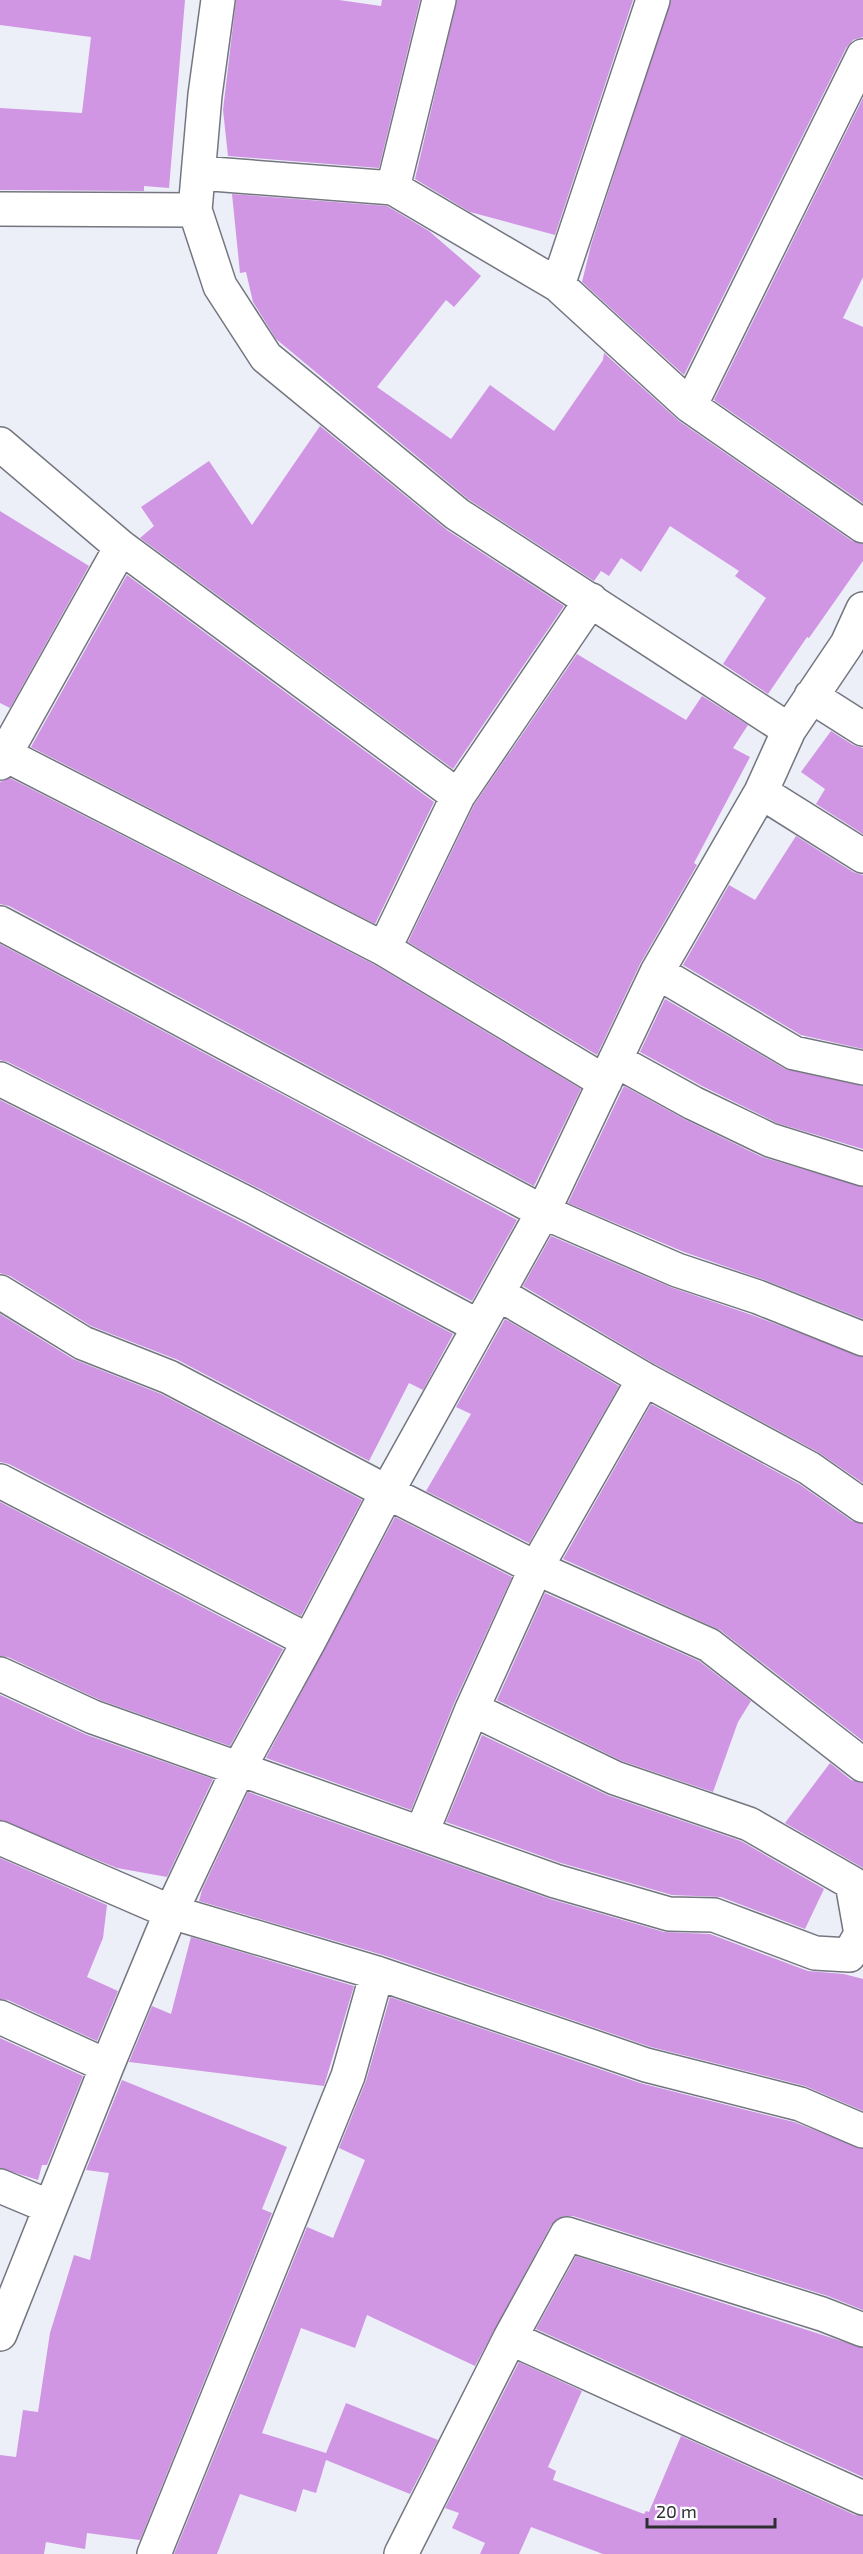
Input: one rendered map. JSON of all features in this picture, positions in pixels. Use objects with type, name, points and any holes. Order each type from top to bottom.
[{"type":"street","points":[[218,0],[205,95],[195,210],[220,286],[266,357],[456,514],[789,730]]},
{"type":"street","points":[[393,188],[439,0]]},
{"type":"street","points":[[558,285],[652,0]]},
{"type":"street","points":[[690,406],[863,56]]},
{"type":"street","points":[[199,173],[393,188],[558,285],[690,406],[863,526]]},
{"type":"street","points":[[0,209],[195,210]]},
{"type":"street","points":[[0,444],[121,547],[459,796]]},
{"type":"street","points":[[121,547],[2,756],[384,949],[610,1071],[693,1103],[770,1140],[863,1169]]},
{"type":"street","points":[[384,949],[459,796],[591,600]]},
{"type":"street","points":[[0,2334],[171,1912],[238,1770],[387,1492],[543,1212],[657,972],[761,792],[789,730],[811,696],[855,645],[863,609]]},
{"type":"street","points":[[811,696],[863,729]]},
{"type":"street","points":[[761,792],[863,856]]},
{"type":"street","points":[[0,923],[543,1212],[677,1270],[758,1297],[863,1339]]},
{"type":"street","points":[[657,972],[794,1053],[863,1068]]},
{"type":"street","points":[[0,1079],[255,1207],[478,1326]]},
{"type":"street","points":[[0,1292],[83,1343],[169,1377],[536,1568],[709,1645],[863,1765]]},
{"type":"street","points":[[499,1294],[644,1379],[809,1468],[863,1506]]},
{"type":"street","points":[[422,1832],[472,1708],[536,1568],[644,1379]]},
{"type":"street","points":[[0,1481],[309,1641]]},
{"type":"street","points":[[0,1674],[93,1717],[555,1881],[669,1914],[714,1915],[815,1953],[849,1955],[861,1934],[852,1883],[749,1824],[615,1778],[472,1708]]},
{"type":"street","points":[[0,1838],[171,1912],[376,1973],[646,2065],[800,2104],[863,2131]]},
{"type":"street","points":[[154,2554],[348,2076],[376,1973]]},
{"type":"street","points":[[0,2017],[107,2066]]},
{"type":"street","points":[[0,2186],[50,2207]]},
{"type":"street","points":[[409,2552],[510,2338],[567,2234],[822,2314],[863,2330]]},
{"type":"street","points":[[510,2338],[863,2498]]},
{"type":"building","points":[[0,0],[185,0],[169,188],[144,186],[144,191],[0,190],[0,108],[82,113],[91,37],[0,25]]},
{"type":"building","points":[[236,0],[339,0],[381,6],[382,0],[420,0],[379,168],[228,156],[223,110]]},
{"type":"building","points":[[457,0],[633,0],[555,235],[470,212],[415,179]]},
{"type":"building","points":[[671,0],[863,0],[863,37],[853,40],[846,48],[684,375],[582,282],[591,245]]},
{"type":"building","points":[[863,98],[863,277],[843,318],[863,327],[863,503],[714,400]]},
{"type":"building","points":[[232,194],[387,206],[429,231],[481,276],[454,307],[446,300],[377,387],[451,439],[490,385],[554,431],[603,360],[604,353],[679,421],[852,541],[863,544],[863,561],[768,694],[723,664],[766,598],[735,576],[739,571],[670,526],[641,572],[621,558],[609,576],[601,571],[594,581],[468,499],[276,339],[253,302],[246,272],[240,273]]},
{"type":"building","points":[[320,426],[447,530],[564,606],[453,769],[140,538],[154,526],[141,507],[209,461],[252,525]]},
{"type":"building","points":[[0,511],[89,566],[10,708],[0,703]]},
{"type":"building","points":[[127,575],[434,802],[375,924],[31,747]]},
{"type":"building","points":[[577,654],[686,720],[702,696],[748,725],[733,748],[750,757],[694,863],[697,865],[640,964],[597,1055],[408,942],[474,805]]},
{"type":"building","points":[[831,731],[853,745],[863,748],[863,834],[816,804],[825,789],[801,772]]},
{"type":"building","points":[[10,778],[375,965],[581,1089],[534,1186],[9,906],[0,904],[0,782]]},
{"type":"building","points":[[796,836],[853,872],[863,875],[863,1049],[801,1035],[683,965],[729,885],[755,900]]},
{"type":"building","points":[[0,944],[517,1220],[472,1301],[262,1190],[0,1060]]},
{"type":"building","points":[[665,999],[785,1069],[863,1086],[863,1149],[777,1123],[640,1052]]},
{"type":"building","points":[[624,1086],[684,1119],[762,1157],[863,1187],[863,1319],[765,1280],[684,1252],[568,1203]]},
{"type":"building","points":[[0,1100],[245,1224],[453,1334],[423,1390],[409,1383],[369,1461],[178,1360],[91,1326],[10,1276],[0,1273]]},
{"type":"building","points":[[551,1236],[670,1287],[863,1357],[863,1483],[818,1452],[653,1363],[523,1286]]},
{"type":"building","points":[[0,1314],[73,1359],[161,1394],[362,1500],[301,1616],[9,1464],[0,1462]]},
{"type":"building","points":[[505,1319],[619,1386],[529,1543],[426,1491],[471,1414],[456,1407]]},
{"type":"building","points":[[651,1404],[799,1484],[852,1521],[863,1524],[863,1741],[720,1630],[563,1559]]},
{"type":"building","points":[[0,1502],[283,1649],[230,1746],[100,1700],[8,1657],[0,1656]]},
{"type":"building","points":[[395,1517],[512,1577],[455,1701],[411,1810],[266,1758]]},
{"type":"building","points":[[545,1593],[699,1661],[751,1701],[738,1722],[713,1792],[622,1761],[497,1700]]},
{"type":"building","points":[[0,1695],[87,1735],[213,1779],[167,1877],[117,1868],[0,1820]]},
{"type":"building","points":[[482,1735],[607,1795],[741,1841],[824,1889],[805,1929],[721,1897],[672,1895],[561,1863],[446,1822]]},
{"type":"building","points":[[830,1763],[851,1780],[863,1783],[863,1868],[785,1823]]},
{"type":"building","points":[[248,1792],[550,1899],[664,1932],[710,1934],[808,1971],[844,1974],[863,1979],[863,2111],[805,2086],[651,2047],[383,1955],[199,1901]]},
{"type":"building","points":[[0,1858],[107,1905],[103,1938],[87,1977],[118,1991],[97,2041],[8,2000],[0,1999]]},
{"type":"building","points":[[191,1937],[354,1986],[324,2086],[129,2062],[152,2006],[171,2014]]},
{"type":"building","points":[[390,1997],[640,2083],[794,2122],[863,2149],[863,2310],[828,2296],[573,2216],[564,2216],[551,2225],[475,2366],[367,2315],[355,2348],[301,2328],[262,2433],[326,2453],[346,2403],[438,2440],[410,2494],[326,2460],[316,2493],[303,2489],[296,2512],[240,2494],[217,2554],[174,2554],[307,2227],[333,2238],[365,2160],[339,2148],[366,2081]]},
{"type":"building","points":[[0,2038],[83,2076],[47,2165],[42,2165],[38,2180],[0,2168]]},
{"type":"building","points":[[122,2080],[287,2147],[262,2209],[272,2213],[140,2540],[87,2533],[85,2549],[46,2542],[44,2554],[0,2554],[0,2455],[16,2457],[23,2410],[38,2412],[50,2333],[74,2255],[90,2260],[109,2173],[86,2170]]},
{"type":"building","points":[[576,2256],[863,2348],[863,2477],[536,2329]]},
{"type":"building","points":[[519,2362],[582,2391],[548,2467],[556,2471],[553,2480],[644,2514],[646,2511],[649,2512],[681,2436],[855,2515],[863,2516],[863,2554],[603,2554],[531,2527],[519,2554],[480,2554],[485,2543],[452,2528],[459,2513],[445,2508]]}]
